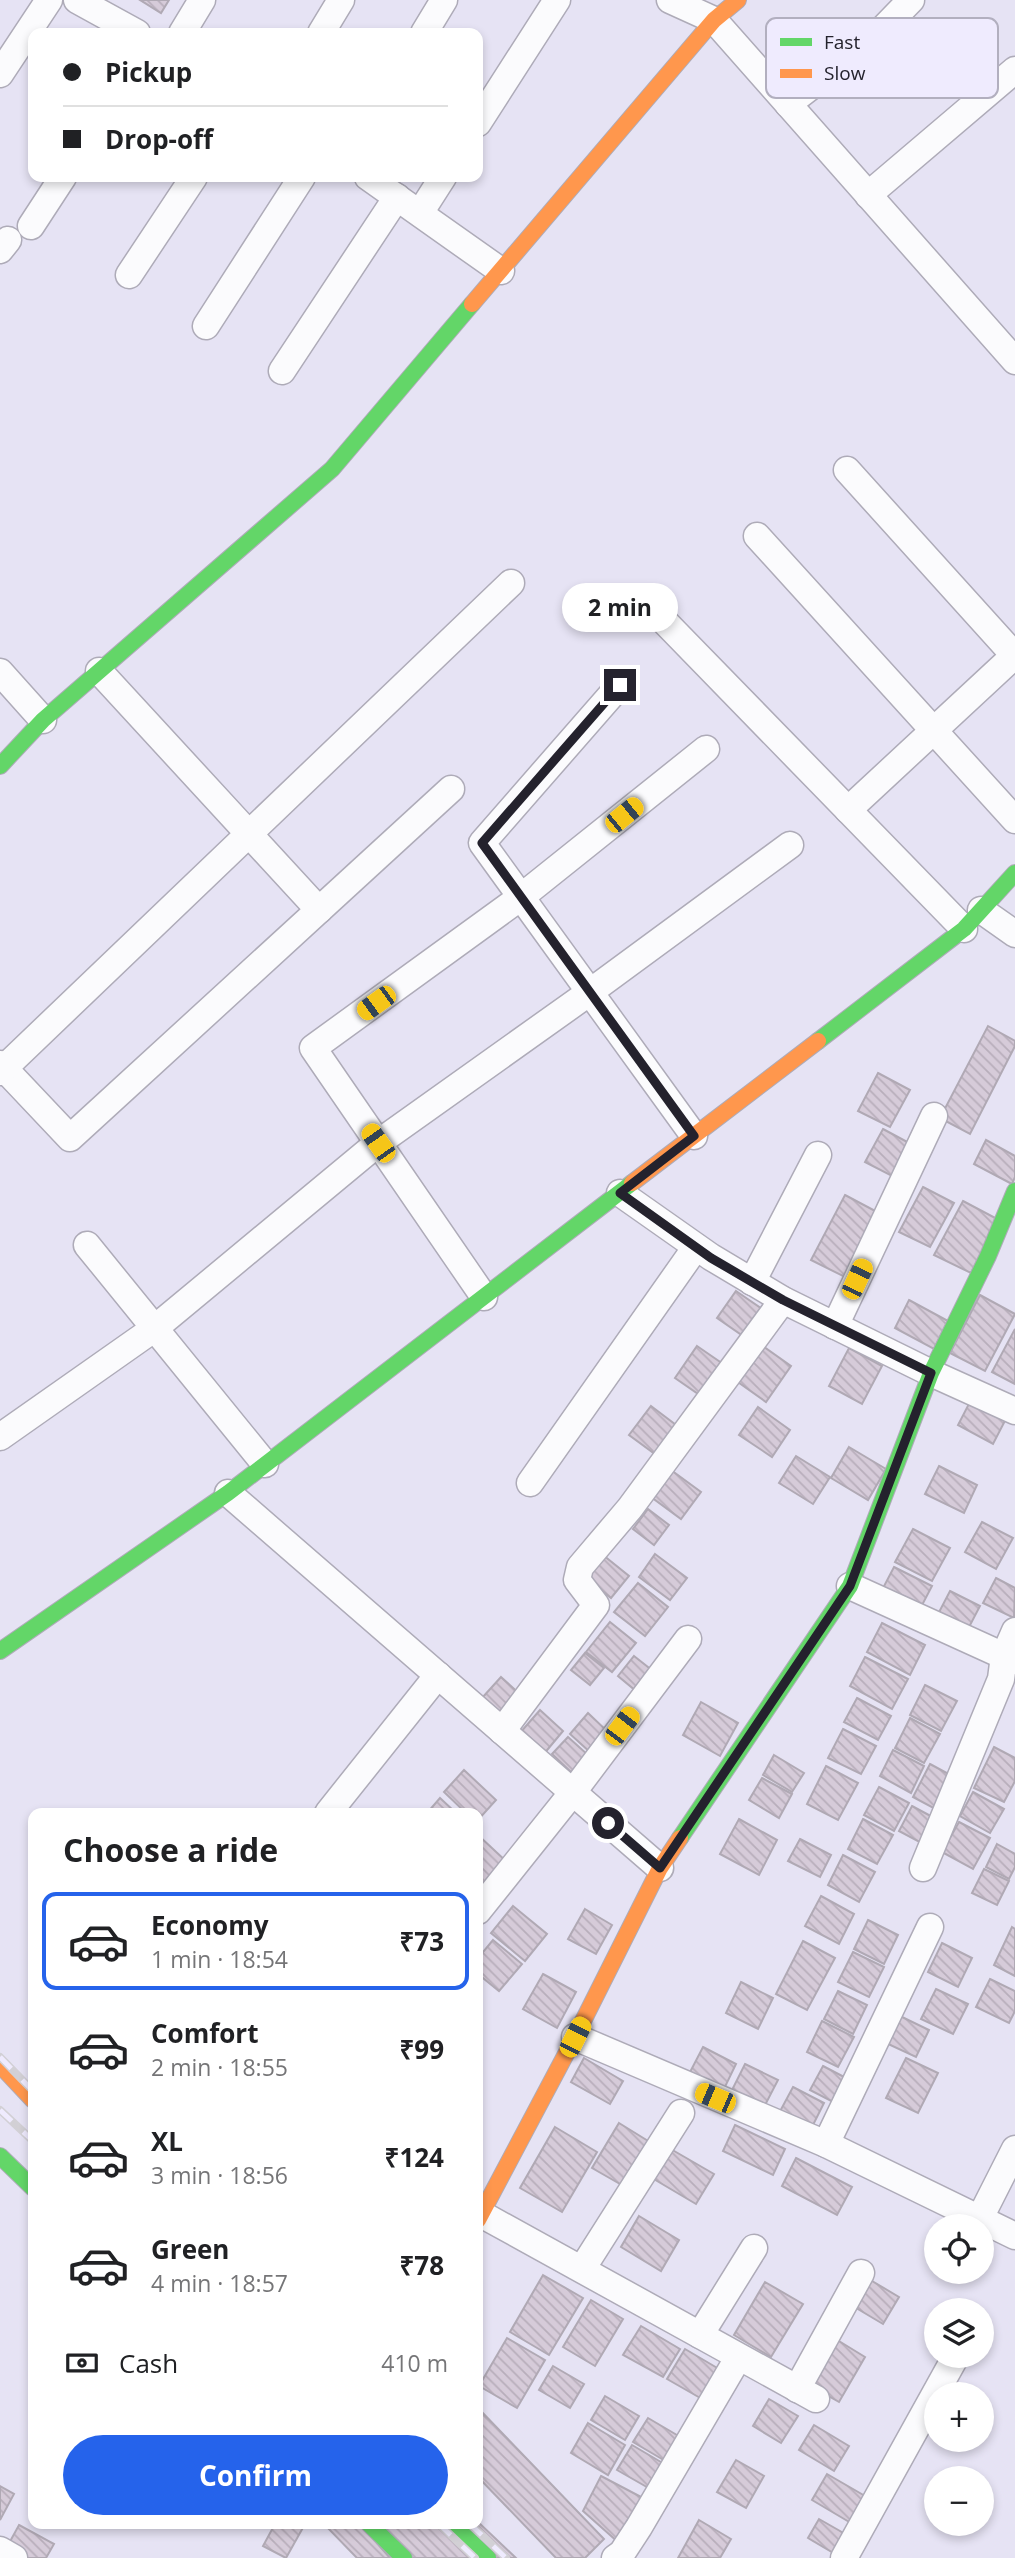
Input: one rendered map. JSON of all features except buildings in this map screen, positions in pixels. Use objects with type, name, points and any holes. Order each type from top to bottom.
[{"type":"street","points":[[30,28],[49,0]]},
{"type":"street","points":[[78,0],[128,28]]},
{"type":"street","points":[[185,28],[202,0]]},
{"type":"street","points":[[324,28],[341,0]]},
{"type":"street","points":[[427,28],[444,0]]},
{"type":"street","points":[[483,115],[557,0]]},
{"type":"street","points":[[0,766],[43,720],[332,469],[714,20],[738,0]]},
{"type":"street","points":[[893,18],[911,0]]},
{"type":"street","points":[[678,2],[714,20],[766,78]]},
{"type":"street","points":[[0,74],[28,32]]},
{"type":"street","points":[[998,84],[1015,70]]},
{"type":"street","points":[[784,98],[1015,360]]},
{"type":"street","points":[[789,104],[797,98]]},
{"type":"street","points":[[868,195],[982,98]]},
{"type":"street","points":[[32,226],[60,182]]},
{"type":"street","points":[[129,275],[191,182]]},
{"type":"street","points":[[206,326],[299,182]]},
{"type":"street","points":[[375,182],[501,271]]},
{"type":"street","points":[[420,213],[440,182]]},
{"type":"street","points":[[282,371],[397,197]]},
{"type":"street","points":[[847,470],[1015,655],[848,810]]},
{"type":"street","points":[[757,536],[1015,820]]},
{"type":"street","points":[[451,789],[70,1139],[1,1068],[512,583]]},
{"type":"street","points":[[666,623],[848,810],[973,920],[1015,934]]},
{"type":"street","points":[[99,671],[319,910]]},
{"type":"street","points":[[0,672],[43,720]]},
{"type":"street","points":[[620,685],[482,843],[694,1136]]},
{"type":"street","points":[[484,1297],[313,1048],[521,897],[706,749]]},
{"type":"street","points":[[0,1437],[155,1328],[378,1143],[790,845]]},
{"type":"street","points":[[0,1651],[228,1493],[620,1193],[973,920],[1015,873]]},
{"type":"street","points":[[835,1326],[934,1116]]},
{"type":"street","points":[[752,1282],[818,1155]]},
{"type":"street","points":[[483,2211],[660,1868],[850,1586],[931,1373],[988,1256],[1015,1191]]},
{"type":"street","points":[[620,1193],[696,1247],[783,1300],[1015,1411]]},
{"type":"street","points":[[87,1245],[265,1464]]},
{"type":"street","points":[[530,1483],[696,1247]]},
{"type":"street","points":[[502,1731],[596,1605],[577,1580],[580,1567],[630,1508],[783,1300]]},
{"type":"street","points":[[228,1493],[660,1868]]},
{"type":"street","points":[[850,1586],[1009,1658]]},
{"type":"street","points":[[923,1868],[1001,1679],[1015,1632]]},
{"type":"street","points":[[483,1905],[573,1792],[688,1639]]},
{"type":"street","points":[[332,1808],[438,1675]]},
{"type":"street","points":[[826,2144],[930,1927]]},
{"type":"street","points":[[575,2037],[826,2144],[967,2214]]},
{"type":"street","points":[[0,2065],[28,2095]]},
{"type":"street","points":[[582,2269],[681,2113]]},
{"type":"street","points":[[982,2214],[1015,2149]]},
{"type":"street","points":[[0,2155],[28,2183]]},
{"type":"street","points":[[483,2219],[582,2269],[806,2394],[861,2273]]},
{"type":"street","points":[[994,2227],[1015,2236]]},
{"type":"street","points":[[700,2335],[754,2248]]},
{"type":"street","points":[[615,2558],[622,2553],[639,2527],[738,2358]]},
{"type":"street","points":[[844,2558],[949,2368]]},
{"type":"street","points":[[374,2529],[404,2558]]},
{"type":"street","points":[[457,2529],[488,2558]]},
{"type":"street","points":[[0,2550],[14,2558]]},
{"type":"railway","points":[[0,2057],[28,2086]]},
{"type":"railway","points":[[0,2110],[28,2136]]},
{"type":"railway","points":[[444,2529],[475,2558]]},
{"type":"railway","points":[[475,2529],[506,2558]]},
{"type":"traffic: fast","points":[[0,766],[43,720],[332,469],[472,304]]},
{"type":"traffic: fast","points":[[818,1041],[964,929],[1015,873]]},
{"type":"traffic: fast","points":[[0,1651],[228,1493],[632,1183]]},
{"type":"traffic: fast","points":[[680,1838],[850,1586],[931,1373],[988,1256],[1015,1191]]},
{"type":"traffic: fast","points":[[0,2156],[28,2183]]},
{"type":"traffic: fast","points":[[374,2529],[404,2558]]},
{"type":"traffic: fast","points":[[457,2529],[488,2558]]},
{"type":"traffic: slow","points":[[472,304],[714,20],[738,0]]},
{"type":"traffic: slow","points":[[632,1183],[818,1041]]},
{"type":"traffic: slow","points":[[483,2211],[660,1868],[680,1838]]},
{"type":"traffic: slow","points":[[0,2065],[28,2095]]},
{"type":"route","points":[[608,1823],[660,1868],[850,1586],[931,1373],[783,1300],[711,1258],[620,1193],[694,1136],[482,843],[620,685]]}]
